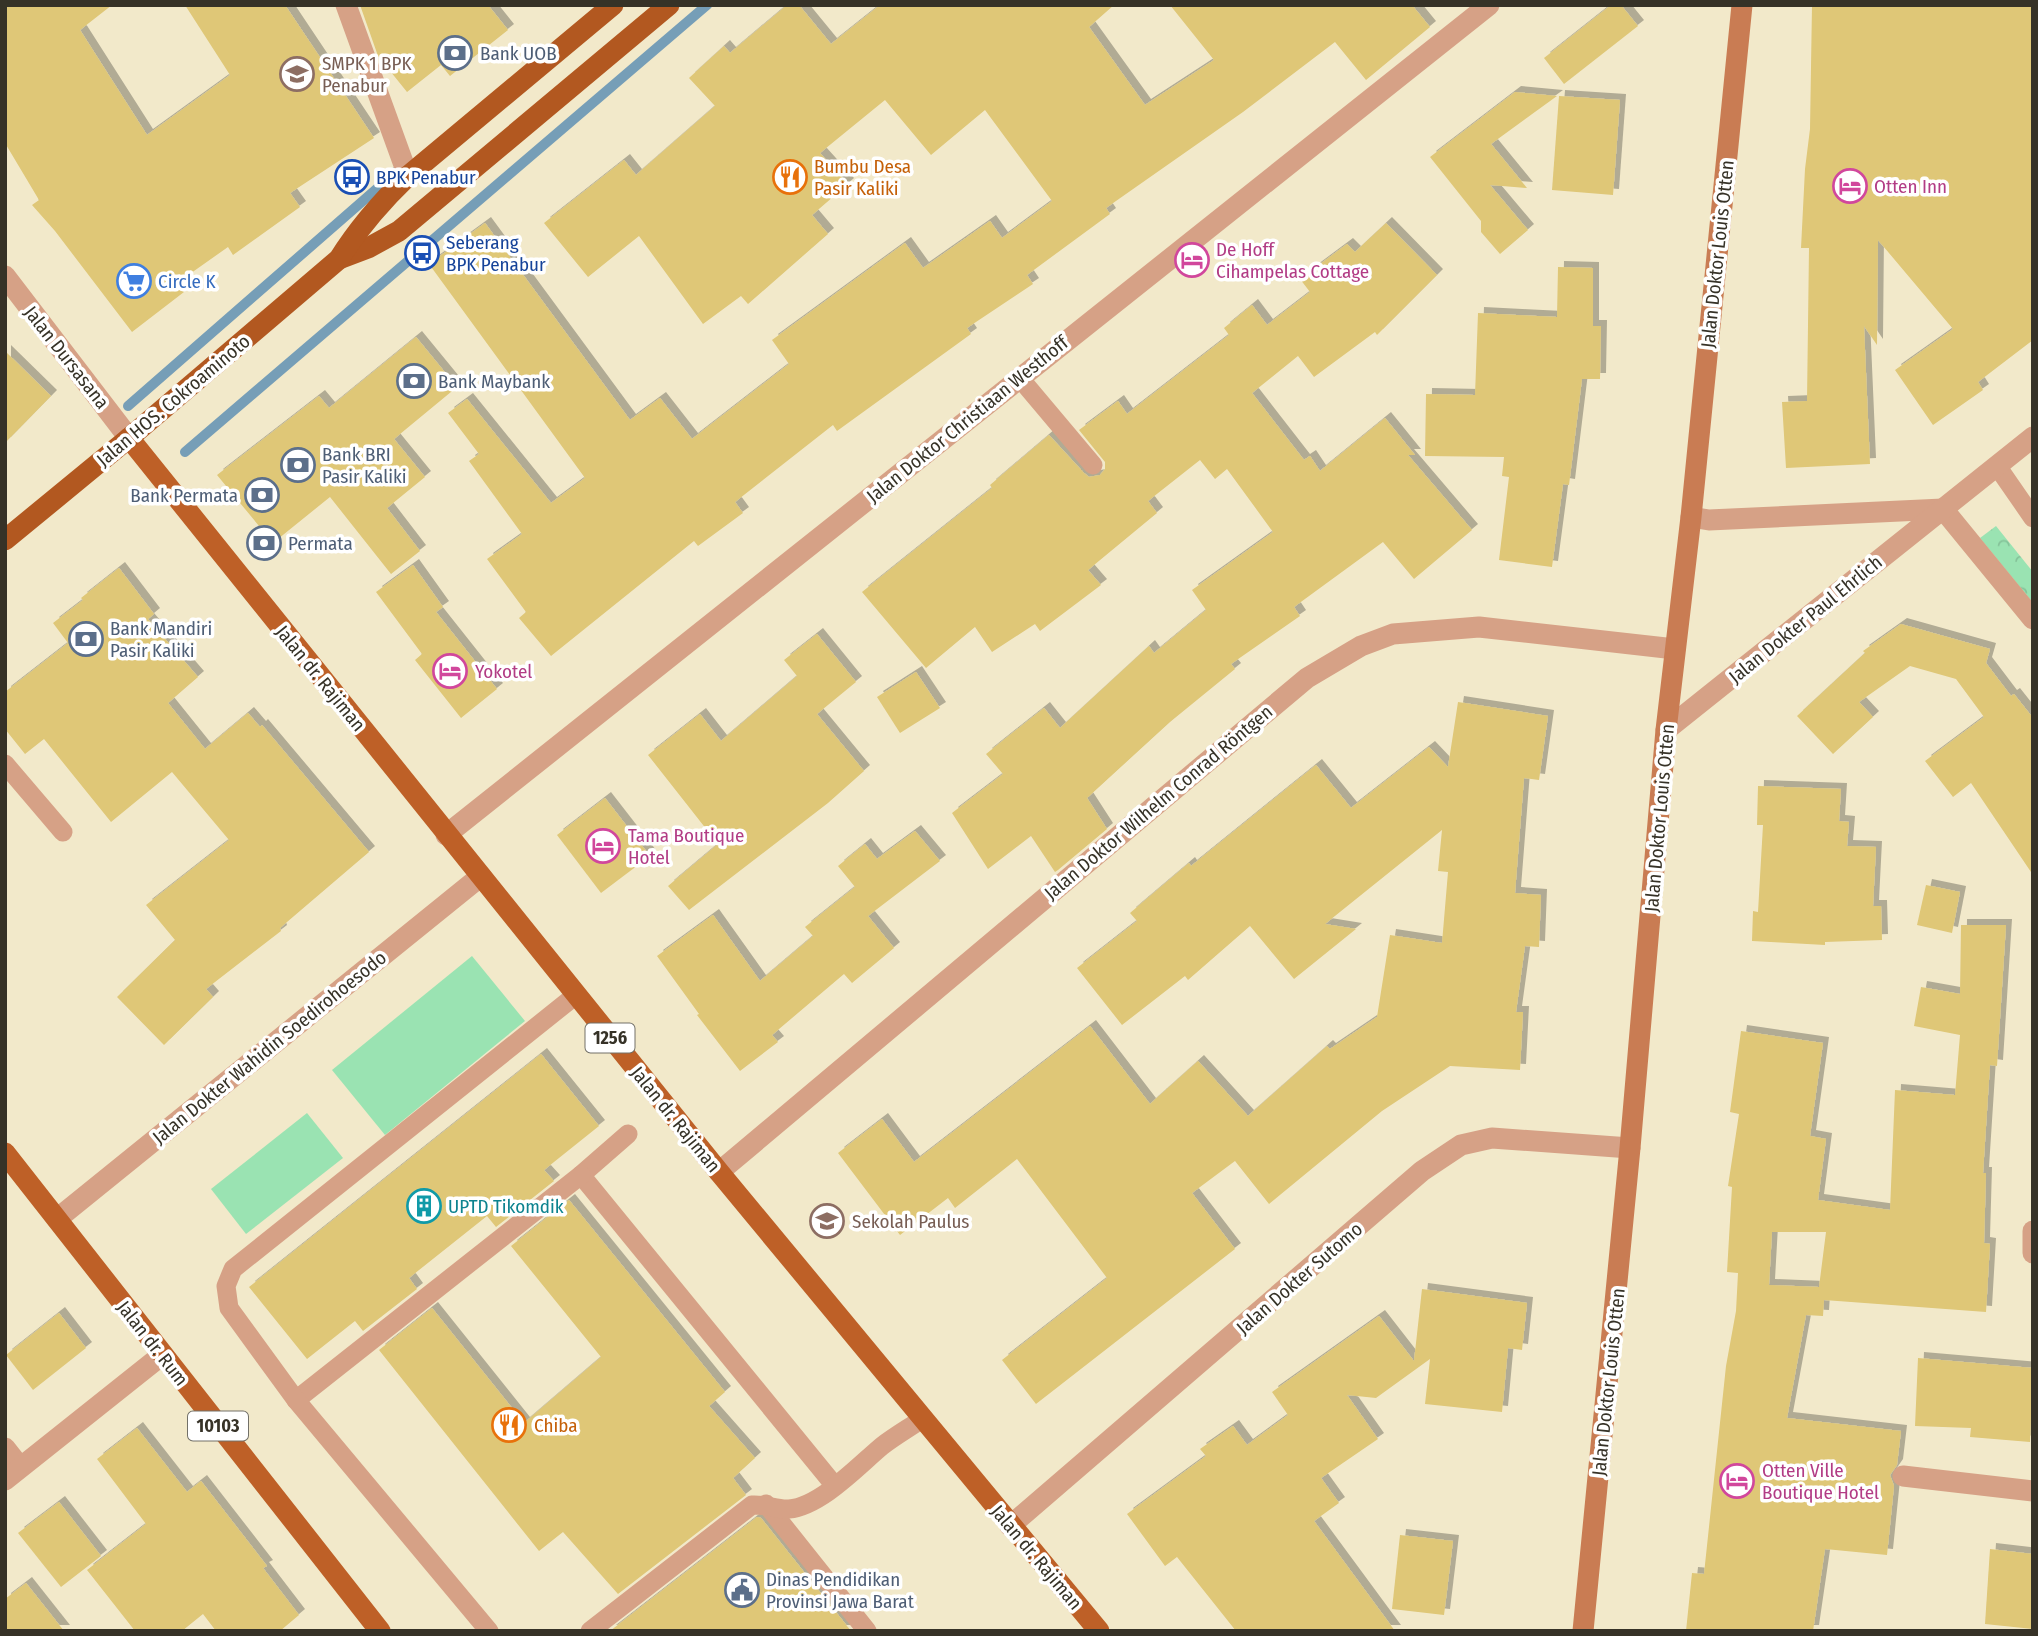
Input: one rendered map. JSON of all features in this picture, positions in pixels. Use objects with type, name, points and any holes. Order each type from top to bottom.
[{"type":"highway","name":"Jalan HOS. Cokroaminoto","points":[[5,540],[339,259],[371,212],[408,176],[613,5]]},
{"type":"highway","name":"Jalan HOS. Cokroaminoto","points":[[339,259],[368,248],[399,231],[669,5]]},
{"type":"main road","name":"Jalan Doktor Louis Otten","points":[[1583,1631],[1630,1148],[1666,730],[1742,5]]},
{"type":"main road","name":"Jalan dr. Rajiman","points":[[129,438],[719,1172],[1099,1631]]},
{"type":"main road","name":"Jalan dr. Rum","points":[[5,1153],[380,1631]]},
{"type":"street","points":[[346,5],[408,176]]},
{"type":"street","name":"Jalan Doktor Christiaan Westhoff","points":[[446,835],[1018,377],[1489,5]]},
{"type":"street","name":"Jalan Dursasana","points":[[5,276],[129,438]]},
{"type":"street","name":"Jalan Dokter Paul Ehrlich","points":[[1666,730],[2033,438]]},
{"type":"street","points":[[1690,517],[1709,520],[1943,509],[2033,619]]},
{"type":"street","name":"Jalan Doktor Wilhelm Conrad Röntgen","points":[[719,1172],[1307,678],[1361,646],[1393,634],[1479,627],[1675,649]]},
{"type":"street","name":"Jalan Dokter Wahidin Soedirohoesodo","points":[[57,1219],[481,876]]},
{"type":"street","name":"Jalan Dokter Sutomo","points":[[1010,1526],[1422,1171],[1461,1145],[1492,1138],[1630,1148]]},
{"type":"street","points":[[2033,1231],[2033,1253]]},
{"type":"street","points":[[5,1448],[13,1473],[162,1355]]},
{"type":"street","points":[[1903,1476],[2033,1491]]},
{"type":"lane","points":[[1018,377],[1093,465]]},
{"type":"lane","points":[[1997,466],[2033,517]]},
{"type":"lane","points":[[5,764],[63,832]]},
{"type":"lane","points":[[489,1631],[296,1400],[229,1308],[226,1286],[233,1269],[576,995]]},
{"type":"lane","points":[[296,1400],[581,1175],[628,1134]]},
{"type":"lane","points":[[581,1175],[835,1486]]},
{"type":"lane","points":[[590,1631],[752,1506],[766,1504],[788,1509],[806,1505],[922,1419]]},
{"type":"lane","points":[[766,1504],[867,1631]]},
{"type":"green space","points":[[1996,526],[2033,572],[2033,603],[1980,538]]},
{"type":"green space","points":[[472,956],[525,1021],[385,1135],[332,1070]]},
{"type":"green space","points":[[307,1113],[343,1158],[246,1234],[211,1189]]},
{"type":"building","points":[[5,5],[112,5],[80,30],[147,135],[230,75],[185,5],[285,5],[374,138],[290,193],[300,207],[233,255],[228,247],[177,283],[184,292],[132,332],[32,205],[39,200],[5,143]]},
{"type":"building","points":[[360,5],[488,5],[508,30],[450,76],[441,65],[407,92],[378,56]]},
{"type":"building","points":[[787,5],[799,5],[831,44],[880,5],[1114,5],[1089,27],[1145,105],[1214,60],[1170,5],[1412,5],[1430,27],[1366,80],[1335,42],[1243,112],[1106,208],[1110,214],[1027,275],[1033,284],[967,328],[971,334],[837,431],[833,425],[735,502],[743,513],[698,546],[694,541],[551,656],[519,618],[526,612],[487,559],[522,534],[469,461],[479,454],[448,413],[467,399],[551,503],[585,478],[429,264],[485,223],[630,420],[660,398],[692,439],[789,364],[772,340],[905,243],[923,268],[990,221],[1002,238],[1052,201],[985,110],[931,155],[885,100],[820,153],[848,184],[812,215],[828,234],[748,304],[741,296],[703,324],[639,236],[588,277],[544,223],[624,160],[636,175],[715,106],[689,78],[724,46],[730,53]]},
{"type":"building","points":[[1611,5],[1621,5],[1638,26],[1564,84],[1544,58]]},
{"type":"building","points":[[1812,5],[2033,5],[2033,340],[1978,382],[1983,390],[1933,425],[1895,370],[1953,329],[1878,240],[1877,345],[1864,326],[1870,464],[1786,468],[1782,402],[1807,401],[1809,248],[1801,248],[1810,129]]},
{"type":"building","points":[[1515,92],[1557,96],[1491,144],[1527,188],[1490,185],[1528,230],[1500,254],[1481,232],[1481,221],[1430,157]]},
{"type":"building","points":[[1559,96],[1620,100],[1613,195],[1552,190]]},
{"type":"building","points":[[1386,223],[1437,275],[1377,335],[1375,332],[1314,377],[1298,356],[1252,393],[1304,460],[1310,456],[1320,471],[1385,418],[1415,455],[1408,455],[1472,530],[1414,579],[1383,542],[1294,607],[1300,616],[1231,664],[1235,669],[1170,722],[1087,798],[1107,829],[1058,870],[1055,872],[1031,836],[988,869],[952,813],[1003,774],[986,754],[1044,708],[1060,728],[1149,646],[1154,653],[1206,610],[1192,590],[1273,532],[1227,469],[1215,479],[1200,460],[1148,501],[1157,513],[1088,570],[1101,585],[1040,631],[1035,624],[992,652],[975,627],[926,668],[862,592],[992,488],[990,485],[1049,435],[1089,477],[1100,475],[1105,469],[1105,462],[1079,430],[1118,401],[1127,414],[1229,335],[1224,328],[1252,305],[1267,325],[1310,292],[1300,279],[1347,244],[1355,252]]},
{"type":"building","points":[[1558,267],[1593,268],[1593,326],[1601,326],[1600,379],[1582,379],[1569,485],[1563,484],[1552,567],[1499,560],[1509,477],[1502,476],[1504,457],[1425,456],[1426,394],[1475,395],[1478,313],[1557,317]]},
{"type":"building","points":[[416,337],[457,387],[394,439],[425,477],[387,508],[420,551],[391,574],[330,497],[273,543],[217,475],[319,396],[329,408]]},
{"type":"building","points":[[5,351],[51,396],[5,443]]},
{"type":"building","points":[[413,565],[443,607],[436,612],[497,689],[461,718],[415,660],[422,654],[376,592]]},
{"type":"building","points":[[119,568],[154,614],[148,619],[198,677],[168,703],[205,749],[248,713],[260,727],[262,725],[369,852],[280,928],[281,931],[206,989],[213,997],[164,1045],[117,997],[175,940],[146,905],[229,840],[172,772],[111,822],[44,739],[25,754],[5,729],[5,692],[68,643],[53,623]]},
{"type":"building","points":[[1901,624],[1990,649],[1986,663],[2011,696],[2014,694],[2033,718],[2033,875],[1971,783],[1953,797],[1925,761],[1984,717],[1956,679],[1910,666],[1859,702],[1873,717],[1833,754],[1797,716],[1865,653],[1863,651]]},
{"type":"building","points":[[817,634],[856,682],[817,714],[864,771],[828,803],[689,910],[668,886],[718,844],[648,755],[700,714],[721,741],[797,676],[784,660]]},
{"type":"building","points":[[916,672],[940,708],[900,733],[877,697]]},
{"type":"building","points":[[1458,702],[1548,716],[1539,780],[1524,778],[1515,893],[1541,895],[1539,947],[1525,946],[1516,1012],[1523,1012],[1520,1070],[1450,1066],[1382,1111],[1269,1204],[1235,1161],[1192,1193],[1235,1249],[1036,1404],[1002,1360],[1107,1278],[1017,1159],[955,1208],[948,1198],[900,1235],[838,1153],[882,1119],[914,1162],[1090,1026],[1150,1104],[1198,1061],[1248,1116],[1327,1046],[1330,1049],[1377,1017],[1390,935],[1442,943],[1448,872],[1438,871],[1442,830],[1325,924],[1356,929],[1294,979],[1250,926],[1188,980],[1185,976],[1122,1025],[1077,968],[1137,921],[1130,913],[1189,863],[1191,866],[1316,765],[1351,808],[1429,747],[1448,767]]},
{"type":"building","points":[[1758,786],[1841,789],[1839,821],[1849,822],[1847,846],[1876,847],[1873,906],[1881,906],[1882,940],[1825,942],[1825,945],[1752,941],[1753,911],[1758,912],[1763,825],[1757,825]]},
{"type":"building","name":"Tama Boutique Hotel","points":[[605,798],[650,856],[601,893],[557,835]]},
{"type":"building","points":[[915,831],[940,861],[868,916],[894,948],[852,983],[844,974],[772,1035],[778,1042],[740,1071],[657,956],[713,915],[760,981],[813,936],[805,927],[855,887],[838,866],[865,844],[877,859]]},
{"type":"building","points":[[1926,885],[1960,892],[1952,933],[1917,925]]},
{"type":"building","points":[[1961,925],[2006,925],[1997,1066],[1990,1065],[1983,1173],[1986,1173],[1984,1243],[1990,1244],[1986,1312],[1824,1300],[1823,1316],[1806,1315],[1787,1418],[1901,1431],[1897,1465],[1890,1475],[1894,1486],[1887,1555],[1825,1549],[1813,1631],[1686,1631],[1692,1573],[1704,1574],[1726,1366],[1736,1311],[1738,1273],[1727,1272],[1732,1187],[1728,1186],[1739,1114],[1730,1112],[1741,1031],[1823,1043],[1810,1136],[1826,1139],[1818,1200],[1890,1210],[1895,1090],[1955,1095],[1960,1035],[1914,1026],[1921,987],[1960,994]],"holes":[[[1772,1232],[1826,1232],[1819,1287],[1769,1285]]]},
{"type":"building","name":"UPTD Tikomdik","points":[[541,1054],[599,1126],[544,1170],[554,1181],[496,1227],[487,1216],[409,1278],[417,1289],[363,1331],[355,1321],[307,1359],[249,1287]]},
{"type":"building","points":[[569,1200],[725,1392],[709,1406],[755,1458],[733,1478],[746,1495],[618,1594],[563,1532],[539,1551],[379,1350],[432,1308],[524,1423],[601,1357],[511,1246]]},
{"type":"building","points":[[1422,1289],[1527,1303],[1522,1350],[1508,1348],[1502,1412],[1425,1404],[1430,1359],[1376,1398],[1347,1395],[1378,1439],[1321,1478],[1339,1503],[1314,1521],[1395,1631],[1236,1631],[1177,1557],[1165,1566],[1127,1514],[1206,1456],[1200,1449],[1233,1426],[1247,1445],[1288,1415],[1272,1392],[1379,1316],[1414,1361]]},
{"type":"building","points":[[59,1313],[86,1348],[33,1390],[6,1355]]},
{"type":"building","points":[[1918,1358],[2033,1368],[2030,1442],[1970,1437],[1971,1428],[1915,1426]]},
{"type":"building","points":[[137,1428],[187,1492],[201,1481],[267,1566],[263,1568],[299,1615],[280,1631],[216,1631],[203,1614],[182,1631],[135,1631],[87,1570],[146,1524],[97,1459]]},
{"type":"building","points":[[59,1502],[101,1556],[61,1587],[18,1533]]},
{"type":"building","name":"Dinas Pendidikan Provinsi Jawa Barat","points":[[757,1517],[761,1518],[851,1631],[610,1631]]},
{"type":"building","points":[[1400,1535],[1453,1541],[1444,1615],[1392,1609]]},
{"type":"building","points":[[1990,1549],[2033,1554],[2033,1629],[1985,1624]]},
{"type":"building","points":[[26,1583],[64,1631],[5,1631],[5,1599]]},
{"type":"waterway","points":[[185,452],[707,5]]},
{"type":"waterway","points":[[128,406],[404,165]]},
{"type":"place","name":"Bank UOB","points":[[455,53]]},
{"type":"place","name":"SMPK 1 BPK Penabur","points":[[297,74]]},
{"type":"place","name":"BPK Penabur","points":[[352,177]]},
{"type":"place","name":"Bumbu Desa Pasir Kaliki","points":[[790,177]]},
{"type":"place","name":"Otten Inn","points":[[1850,186]]},
{"type":"place","name":"Seberang BPK Penabur","points":[[422,253]]},
{"type":"place","name":"De Hoff Cihampelas Cottage","points":[[1192,260]]},
{"type":"place","name":"Circle K","points":[[134,281]]},
{"type":"place","name":"Bank Maybank","points":[[414,381]]},
{"type":"place","name":"Bank BRI Pasir Kaliki","points":[[298,465]]},
{"type":"place","name":"Bank Permata","points":[[262,495]]},
{"type":"place","name":"Permata","points":[[264,543]]},
{"type":"place","name":"Bank Mandiri Pasir Kaliki","points":[[86,639]]},
{"type":"place","name":"Yokotel","points":[[450,671]]},
{"type":"place","name":"Tama Boutique Hotel","points":[[603,846]]},
{"type":"place","name":"UPTD Tikomdik","points":[[424,1206]]},
{"type":"place","name":"Sekolah Paulus","points":[[827,1221]]},
{"type":"place","name":"Chiba","points":[[509,1425]]},
{"type":"place","name":"Otten Ville Boutique Hotel","points":[[1737,1481]]},
{"type":"place","name":"Dinas Pendidikan Provinsi Jawa Barat","points":[[742,1590]]}]
